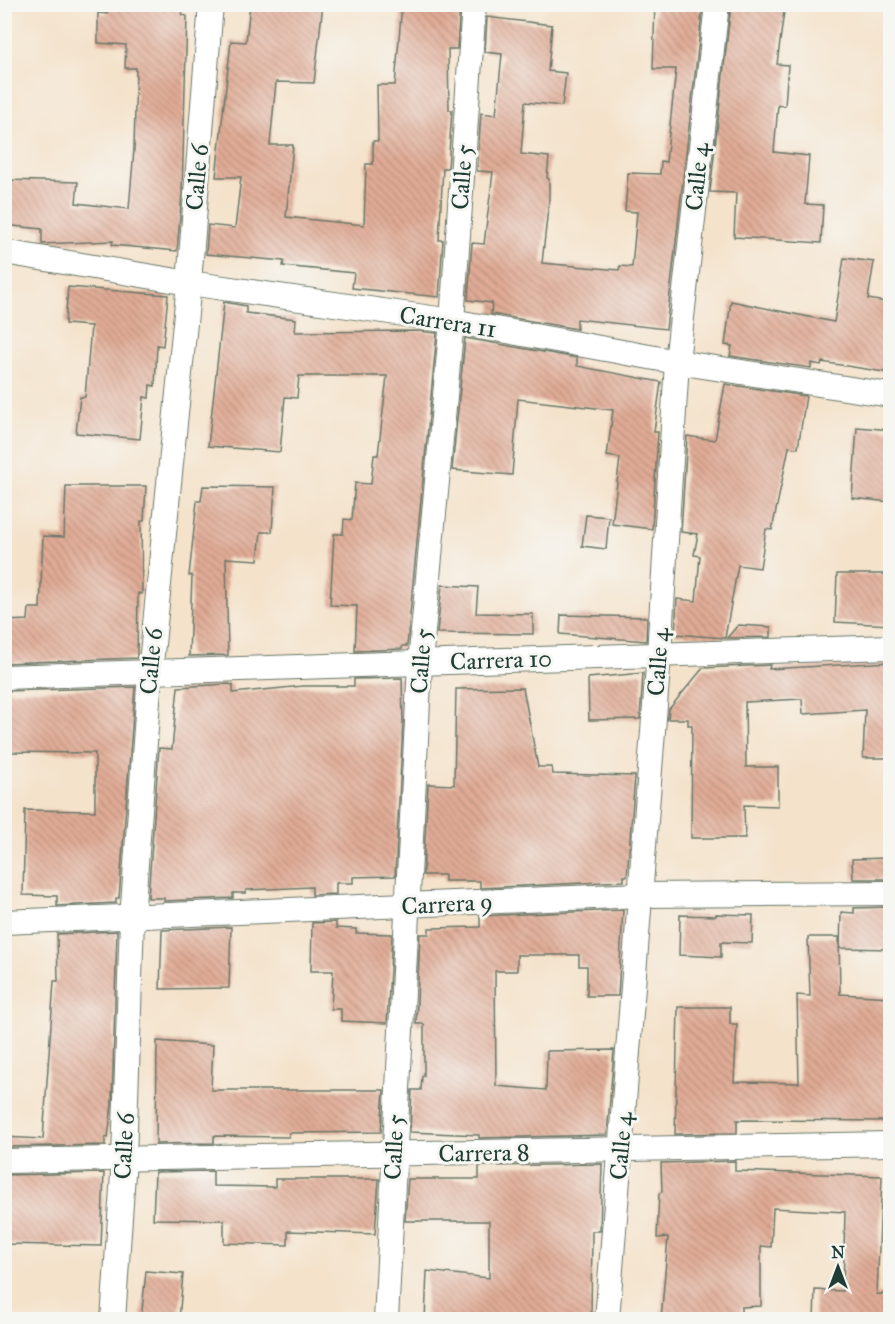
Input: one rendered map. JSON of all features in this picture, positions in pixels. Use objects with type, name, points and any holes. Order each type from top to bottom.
[{"type":"street","name":"Calle 6","points":[[114,1320],[124,1159],[132,919],[150,674],[189,283],[211,4]]},
{"type":"street","name":"Calle 5","points":[[386,1320],[420,663],[452,321],[474,4]]},
{"type":"street","name":"Calle 4","points":[[607,1320],[659,654],[677,362],[717,4]]},
{"type":"street","name":"Carrera 11","points":[[4,252],[189,283],[452,321],[677,362],[891,395]]},
{"type":"street","name":"Carrera 10","points":[[4,677],[150,674],[891,647]]},
{"type":"street","name":"Carrera 9","points":[[4,922],[132,919],[641,895],[891,893]]},
{"type":"street","name":"Carrera 8","points":[[4,1161],[891,1144]]},
{"type":"building","points":[[107,4],[182,4],[182,15],[187,16],[182,193],[177,251],[112,245],[113,241],[42,244],[42,229],[4,225],[4,180],[78,182],[76,203],[129,209],[134,149],[136,68],[125,68],[126,45],[98,43],[98,13],[107,14]]},
{"type":"building","points":[[250,4],[323,4],[314,83],[276,82],[270,145],[293,145],[286,217],[364,225],[366,164],[373,164],[373,141],[378,141],[377,85],[395,85],[402,4],[460,4],[457,49],[448,49],[449,110],[452,110],[448,168],[443,168],[439,240],[443,240],[439,297],[352,288],[354,273],[283,266],[284,261],[206,254],[208,225],[235,228],[241,177],[216,177],[231,41],[246,42]]},
{"type":"building","points":[[655,4],[703,4],[666,329],[577,319],[577,329],[491,314],[492,303],[468,300],[472,243],[484,244],[493,172],[477,171],[481,113],[496,115],[502,54],[485,52],[487,17],[552,25],[548,71],[566,73],[562,106],[525,102],[521,154],[549,157],[547,178],[549,179],[549,199],[542,263],[619,270],[620,266],[632,267],[637,212],[625,211],[628,173],[660,174],[661,161],[666,162],[676,69],[653,69]]},
{"type":"building","points":[[731,4],[785,4],[777,64],[788,65],[785,106],[778,105],[774,152],[809,156],[805,204],[823,205],[821,243],[734,237],[736,193],[710,192]]},
{"type":"building","points":[[844,258],[874,262],[868,299],[891,303],[891,373],[822,362],[821,365],[811,363],[811,368],[730,356],[732,346],[725,345],[731,301],[834,322]]},
{"type":"building","points":[[68,287],[168,295],[163,346],[157,345],[155,386],[150,385],[149,398],[144,397],[140,439],[76,433],[80,397],[85,397],[91,326],[65,324]]},
{"type":"building","points":[[224,302],[246,306],[246,313],[296,319],[295,332],[418,331],[437,333],[407,646],[402,646],[402,649],[355,651],[357,606],[330,605],[334,534],[343,534],[344,519],[352,520],[355,483],[371,484],[374,455],[378,455],[387,376],[299,376],[297,398],[285,397],[280,452],[208,446]]},
{"type":"building","points":[[465,338],[577,358],[577,366],[661,382],[654,432],[658,432],[652,529],[612,524],[620,458],[607,456],[613,410],[518,399],[512,475],[452,470]]},
{"type":"building","points":[[725,384],[806,396],[798,448],[789,447],[772,530],[766,529],[760,568],[738,565],[725,638],[675,634],[677,599],[696,601],[700,556],[694,555],[698,534],[681,532],[687,436],[715,440]]},
{"type":"building","points":[[857,427],[891,430],[891,502],[852,498]]},
{"type":"building","points":[[66,486],[146,486],[144,521],[141,521],[142,594],[138,593],[137,658],[4,663],[4,621],[28,620],[29,608],[40,608],[43,536],[64,537]]},
{"type":"building","points":[[203,486],[275,487],[272,532],[261,532],[258,560],[226,558],[228,655],[189,656],[192,575],[189,576],[197,501],[201,501]]},
{"type":"building","points":[[586,515],[609,517],[606,549],[582,546]]},
{"type":"building","points":[[837,574],[891,574],[891,625],[835,622]]},
{"type":"building","points":[[442,585],[478,587],[476,613],[533,614],[533,634],[437,633]]},
{"type":"building","points":[[561,615],[647,617],[646,641],[560,634]]},
{"type":"building","points":[[738,625],[771,627],[771,637],[727,638]]},
{"type":"building","points":[[891,662],[891,758],[863,758],[865,710],[803,714],[802,699],[745,702],[746,767],[778,767],[778,806],[744,805],[745,838],[691,838],[692,725],[688,725],[688,719],[668,719],[669,709],[703,668],[770,665],[769,669]]},
{"type":"building","points":[[643,673],[640,719],[589,720],[588,678]]},
{"type":"building","points":[[402,678],[403,723],[395,876],[353,877],[353,883],[336,883],[336,894],[312,895],[312,887],[246,890],[246,893],[233,893],[233,898],[164,901],[164,898],[148,898],[159,748],[172,749],[178,687],[229,684],[233,685],[233,693],[303,686],[354,686],[354,679]]},
{"type":"building","points":[[135,687],[119,898],[116,898],[116,903],[57,906],[57,896],[23,895],[25,810],[95,811],[95,753],[4,752],[4,691]]},
{"type":"building","points":[[523,688],[538,767],[552,767],[553,774],[635,776],[627,876],[624,876],[624,881],[480,888],[480,881],[445,881],[445,875],[423,875],[428,784],[454,785],[456,689]]},
{"type":"building","points":[[889,858],[889,879],[853,879],[852,859]]},
{"type":"building","points":[[889,907],[891,949],[840,948],[841,912],[854,913],[854,908]]},
{"type":"building","points":[[623,910],[618,996],[587,996],[587,966],[579,966],[579,955],[517,955],[517,971],[495,971],[496,1086],[546,1090],[547,1051],[614,1050],[607,1135],[479,1138],[479,1135],[410,1132],[412,1090],[421,1090],[422,1076],[424,1076],[424,1024],[416,1024],[420,934],[429,934],[429,928],[480,927],[480,916]]},
{"type":"building","points":[[716,914],[753,915],[752,943],[721,942],[721,957],[679,955],[680,915],[716,916]]},
{"type":"building","points":[[336,922],[336,928],[356,929],[356,933],[392,934],[387,1023],[341,1021],[341,1009],[331,1009],[333,971],[311,971],[312,923]]},
{"type":"building","points":[[231,927],[229,988],[160,989],[162,930]]},
{"type":"building","points":[[117,931],[112,1104],[105,1145],[4,1147],[4,1137],[43,1139],[54,981],[58,981],[57,934]]},
{"type":"building","points":[[808,937],[839,937],[840,994],[891,997],[891,1121],[737,1120],[737,1133],[675,1134],[678,1007],[730,1007],[730,1024],[737,1024],[734,1082],[799,1083],[797,995],[810,996]]},
{"type":"building","points":[[157,1041],[213,1045],[211,1090],[384,1090],[381,1132],[289,1133],[289,1137],[214,1136],[214,1143],[156,1144]]},
{"type":"building","points":[[735,1161],[735,1171],[882,1176],[877,1294],[891,1295],[890,1320],[814,1320],[815,1290],[843,1291],[845,1212],[773,1208],[771,1247],[761,1246],[761,1306],[741,1307],[741,1320],[661,1320],[668,1237],[657,1238],[659,1193],[662,1192],[661,1163]]},
{"type":"building","points":[[602,1164],[600,1231],[592,1231],[591,1320],[425,1320],[427,1271],[489,1278],[489,1221],[405,1221],[408,1179],[479,1179],[479,1166]]},
{"type":"building","points":[[213,1171],[213,1186],[275,1187],[275,1179],[379,1179],[375,1234],[288,1231],[288,1245],[224,1243],[224,1220],[153,1219],[155,1172]]},
{"type":"building","points":[[104,1173],[101,1246],[4,1244],[4,1175]]},
{"type":"building","points":[[146,1271],[183,1274],[179,1320],[141,1320]]}]
